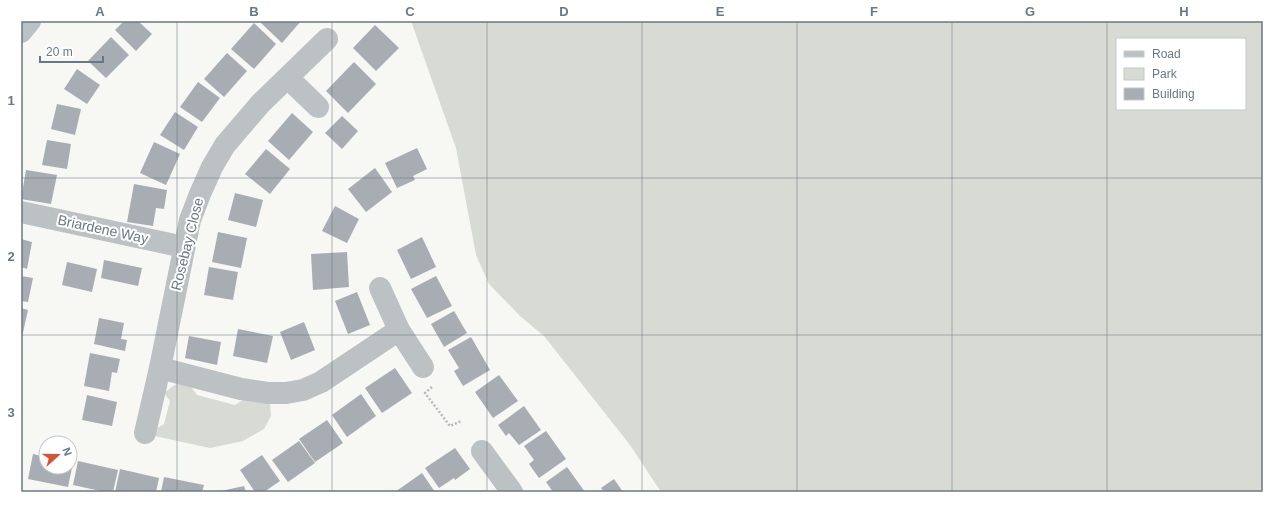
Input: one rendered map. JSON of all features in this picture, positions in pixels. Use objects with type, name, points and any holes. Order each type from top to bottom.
[{"type":"street","points":[[21,32],[30,21]]},
{"type":"street","name":"Rosebay Close","points":[[145,433],[160,368],[184,247],[195,207],[212,166],[225,145],[261,103],[327,39]]},
{"type":"street","points":[[288,78],[318,106]]},
{"type":"street","name":"Briardene Way","points":[[21,212],[184,247]]},
{"type":"street","points":[[380,288],[399,330],[423,367]]},
{"type":"street","points":[[160,368],[240,389],[268,393],[286,393],[303,390],[321,382],[399,330]]},
{"type":"street","points":[[482,451],[504,489]]},
{"type":"path","points":[[436,384],[425,394],[450,426],[461,421]]},
{"type":"green space","points":[[411,21],[1263,21],[1263,492],[661,492],[630,445],[544,336],[520,316],[489,284],[476,255],[456,148]]},
{"type":"green space","points":[[179,383],[189,384],[197,395],[235,405],[246,398],[270,403],[271,416],[264,429],[243,441],[210,448],[155,436],[157,428],[164,424],[170,401],[164,393]]},
{"type":"building","points":[[124,21],[138,21],[152,34],[136,51],[115,30]]},
{"type":"building","points":[[263,21],[301,21],[282,43],[261,23]]},
{"type":"building","points":[[254,23],[276,44],[254,69],[231,49]]},
{"type":"building","points":[[375,25],[399,48],[376,71],[353,48]]},
{"type":"building","points":[[111,37],[129,55],[106,78],[88,61]]},
{"type":"building","points":[[227,53],[247,71],[224,97],[204,79]]},
{"type":"building","points":[[354,62],[376,84],[348,113],[326,91]]},
{"type":"building","points":[[77,69],[100,85],[87,104],[64,89]]},
{"type":"building","points":[[198,82],[220,98],[202,122],[180,107]]},
{"type":"building","points":[[57,104],[81,109],[75,135],[51,129]]},
{"type":"building","points":[[175,112],[198,127],[184,150],[160,135]]},
{"type":"building","points":[[292,113],[313,132],[289,160],[268,141]]},
{"type":"building","points":[[342,116],[358,131],[342,149],[325,133]]},
{"type":"building","points":[[47,140],[71,144],[67,169],[42,165]]},
{"type":"building","points":[[154,142],[180,154],[166,185],[140,173]]},
{"type":"building","points":[[417,148],[427,169],[413,176],[415,180],[397,188],[385,163]]},
{"type":"building","points":[[266,149],[290,169],[270,194],[245,174]]},
{"type":"building","points":[[375,168],[392,192],[366,212],[348,189]]},
{"type":"building","points":[[26,170],[57,175],[51,204],[21,199]]},
{"type":"building","points":[[134,184],[167,190],[164,209],[156,208],[153,226],[127,222]]},
{"type":"building","points":[[235,193],[263,200],[256,227],[228,220]]},
{"type":"building","points":[[335,206],[359,219],[347,243],[322,231]]},
{"type":"building","points":[[218,232],[247,238],[241,268],[212,262]]},
{"type":"building","points":[[422,237],[436,267],[411,279],[397,250]]},
{"type":"building","points":[[21,239],[32,242],[27,269],[21,267]]},
{"type":"building","points":[[347,252],[349,287],[313,290],[311,254]]},
{"type":"building","points":[[104,260],[142,268],[138,286],[101,278]]},
{"type":"building","points":[[67,262],[97,269],[92,292],[62,285]]},
{"type":"building","points":[[209,267],[238,272],[233,300],[204,295]]},
{"type":"building","points":[[21,276],[33,278],[28,302],[21,301]]},
{"type":"building","points":[[436,276],[452,306],[427,318],[411,289]]},
{"type":"building","points":[[357,292],[370,325],[348,334],[335,301]]},
{"type":"building","points":[[21,308],[28,310],[22,337],[21,336]]},
{"type":"building","points":[[454,311],[467,333],[444,347],[431,324]]},
{"type":"building","points":[[99,318],[124,323],[121,339],[127,340],[125,351],[94,344]]},
{"type":"building","points":[[304,322],[315,350],[291,360],[280,332]]},
{"type":"building","points":[[238,329],[273,336],[267,363],[233,356]]},
{"type":"building","points":[[189,336],[221,342],[217,365],[185,358]]},
{"type":"building","points":[[471,337],[490,370],[463,386],[454,371],[459,368],[448,350]]},
{"type":"building","points":[[90,353],[120,359],[117,373],[112,372],[109,391],[84,386]]},
{"type":"building","points":[[395,368],[412,393],[382,413],[365,388]]},
{"type":"building","points":[[499,375],[518,401],[493,418],[475,392]]},
{"type":"building","points":[[361,394],[376,416],[347,437],[332,415]]},
{"type":"building","points":[[87,395],[117,402],[112,426],[82,420]]},
{"type":"building","points":[[524,406],[541,430],[519,445],[509,433],[506,436],[498,425]]},
{"type":"building","points":[[327,420],[343,443],[315,462],[299,439]]},
{"type":"building","points":[[546,431],[566,459],[539,478],[529,464],[534,460],[524,446]]},
{"type":"building","points":[[299,441],[315,463],[288,482],[272,460]]},
{"type":"building","points":[[455,448],[470,469],[455,480],[454,478],[439,488],[425,468]]},
{"type":"building","points":[[33,454],[38,455],[38,475],[70,475],[68,487],[28,479]]},
{"type":"building","points":[[262,455],[280,481],[264,492],[255,492],[240,470]]},
{"type":"building","points":[[78,461],[118,470],[113,492],[105,492],[73,485],[75,475],[78,475]]},
{"type":"building","points":[[567,467],[585,492],[553,492],[546,482]]},
{"type":"building","points":[[120,469],[159,478],[156,492],[115,492]]},
{"type":"building","points":[[422,473],[435,492],[395,492]]},
{"type":"building","points":[[164,477],[204,485],[202,492],[161,492]]},
{"type":"building","points":[[614,479],[623,492],[604,492],[601,488]]},
{"type":"building","points":[[244,486],[246,492],[221,492],[221,491]]}]
